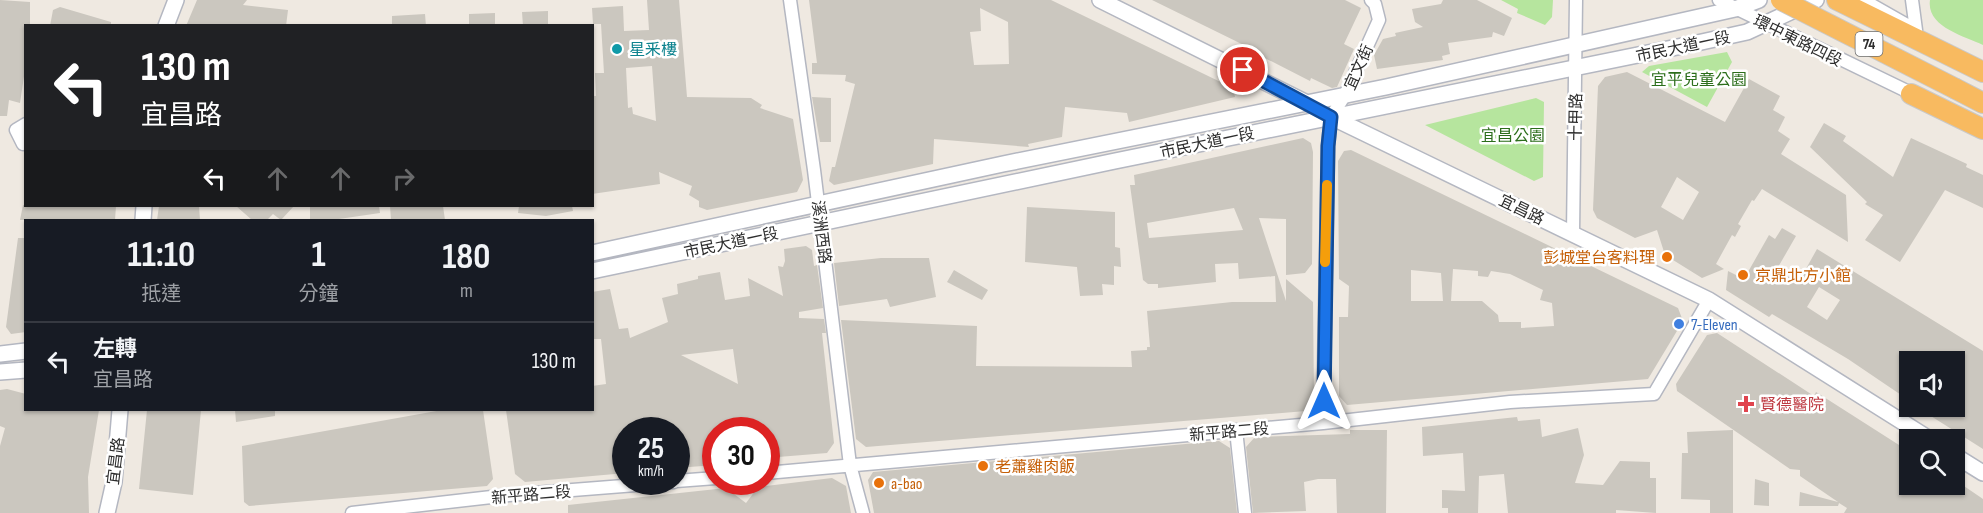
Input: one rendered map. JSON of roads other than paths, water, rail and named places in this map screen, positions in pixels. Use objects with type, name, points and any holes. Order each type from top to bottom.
[{"type":"highway","name":"74","points":[[1781,0],[1983,103]]},
{"type":"highway","name":"74","points":[[1837,0],[1983,72]]},
{"type":"highway","points":[[1911,94],[1983,129]]},
{"type":"street","points":[[167,24],[176,0]]},
{"type":"street","name":"溪洲西路","points":[[790,0],[821,224],[850,465],[863,513]]},
{"type":"street","name":"宜昌路","points":[[1100,0],[1308,103],[1331,117],[1709,300],[1914,429]]},
{"type":"street","name":"宜文街","points":[[1323,423],[1324,282],[1331,117],[1346,95],[1379,20],[1375,4],[1371,0]]},
{"type":"street","name":"十甲路","points":[[1573,233],[1576,0]]},
{"type":"street","name":"環中東路四段","points":[[1719,0],[1911,94],[1937,99],[1983,119]]},
{"type":"street","name":"市民大道一段","points":[[594,253],[818,203],[1346,95],[1735,9],[1759,0]]},
{"type":"street","name":"市民大道一段","points":[[594,271],[1747,32],[1816,0]]},
{"type":"street","points":[[1863,0],[1916,30],[1983,63]]},
{"type":"street","points":[[1912,0],[1916,30]]},
{"type":"street","name":"環中東路四段","points":[[1911,94],[1926,109],[1983,138]]},
{"type":"street","points":[[23,144],[16,130],[24,125]]},
{"type":"street","name":"新平路二段","points":[[780,472],[1323,423],[1510,402],[1654,394],[1709,300]]},
{"type":"street","points":[[0,354],[24,351]]},
{"type":"street","points":[[0,372],[24,370]]},
{"type":"street","name":"宜昌路","points":[[106,513],[114,482],[120,411]]},
{"type":"street","points":[[1236,430],[1245,513]]},
{"type":"street","points":[[1965,462],[1983,473]]},
{"type":"street","name":"新平路二段","points":[[352,513],[509,495],[612,486]]},
{"type":"place","name":"星釆樓","points":[[617,49]]},
{"type":"place","name":"彭城堂台客料理","points":[[1667,257]]},
{"type":"place","name":"京鼎北方小館","points":[[1743,275]]},
{"type":"place","name":"7-Eleven","points":[[1679,324]]},
{"type":"place","name":"賢德醫院","points":[[1746,404]]},
{"type":"place","name":"老蕭雞肉飯","points":[[983,466]]},
{"type":"place","name":"a-bao","points":[[879,483]]},
{"type":"park label","name":"宜平兒童公園","points":[[1699,79]]},
{"type":"park label","name":"宜昌公園","points":[[1513,135]]}]
